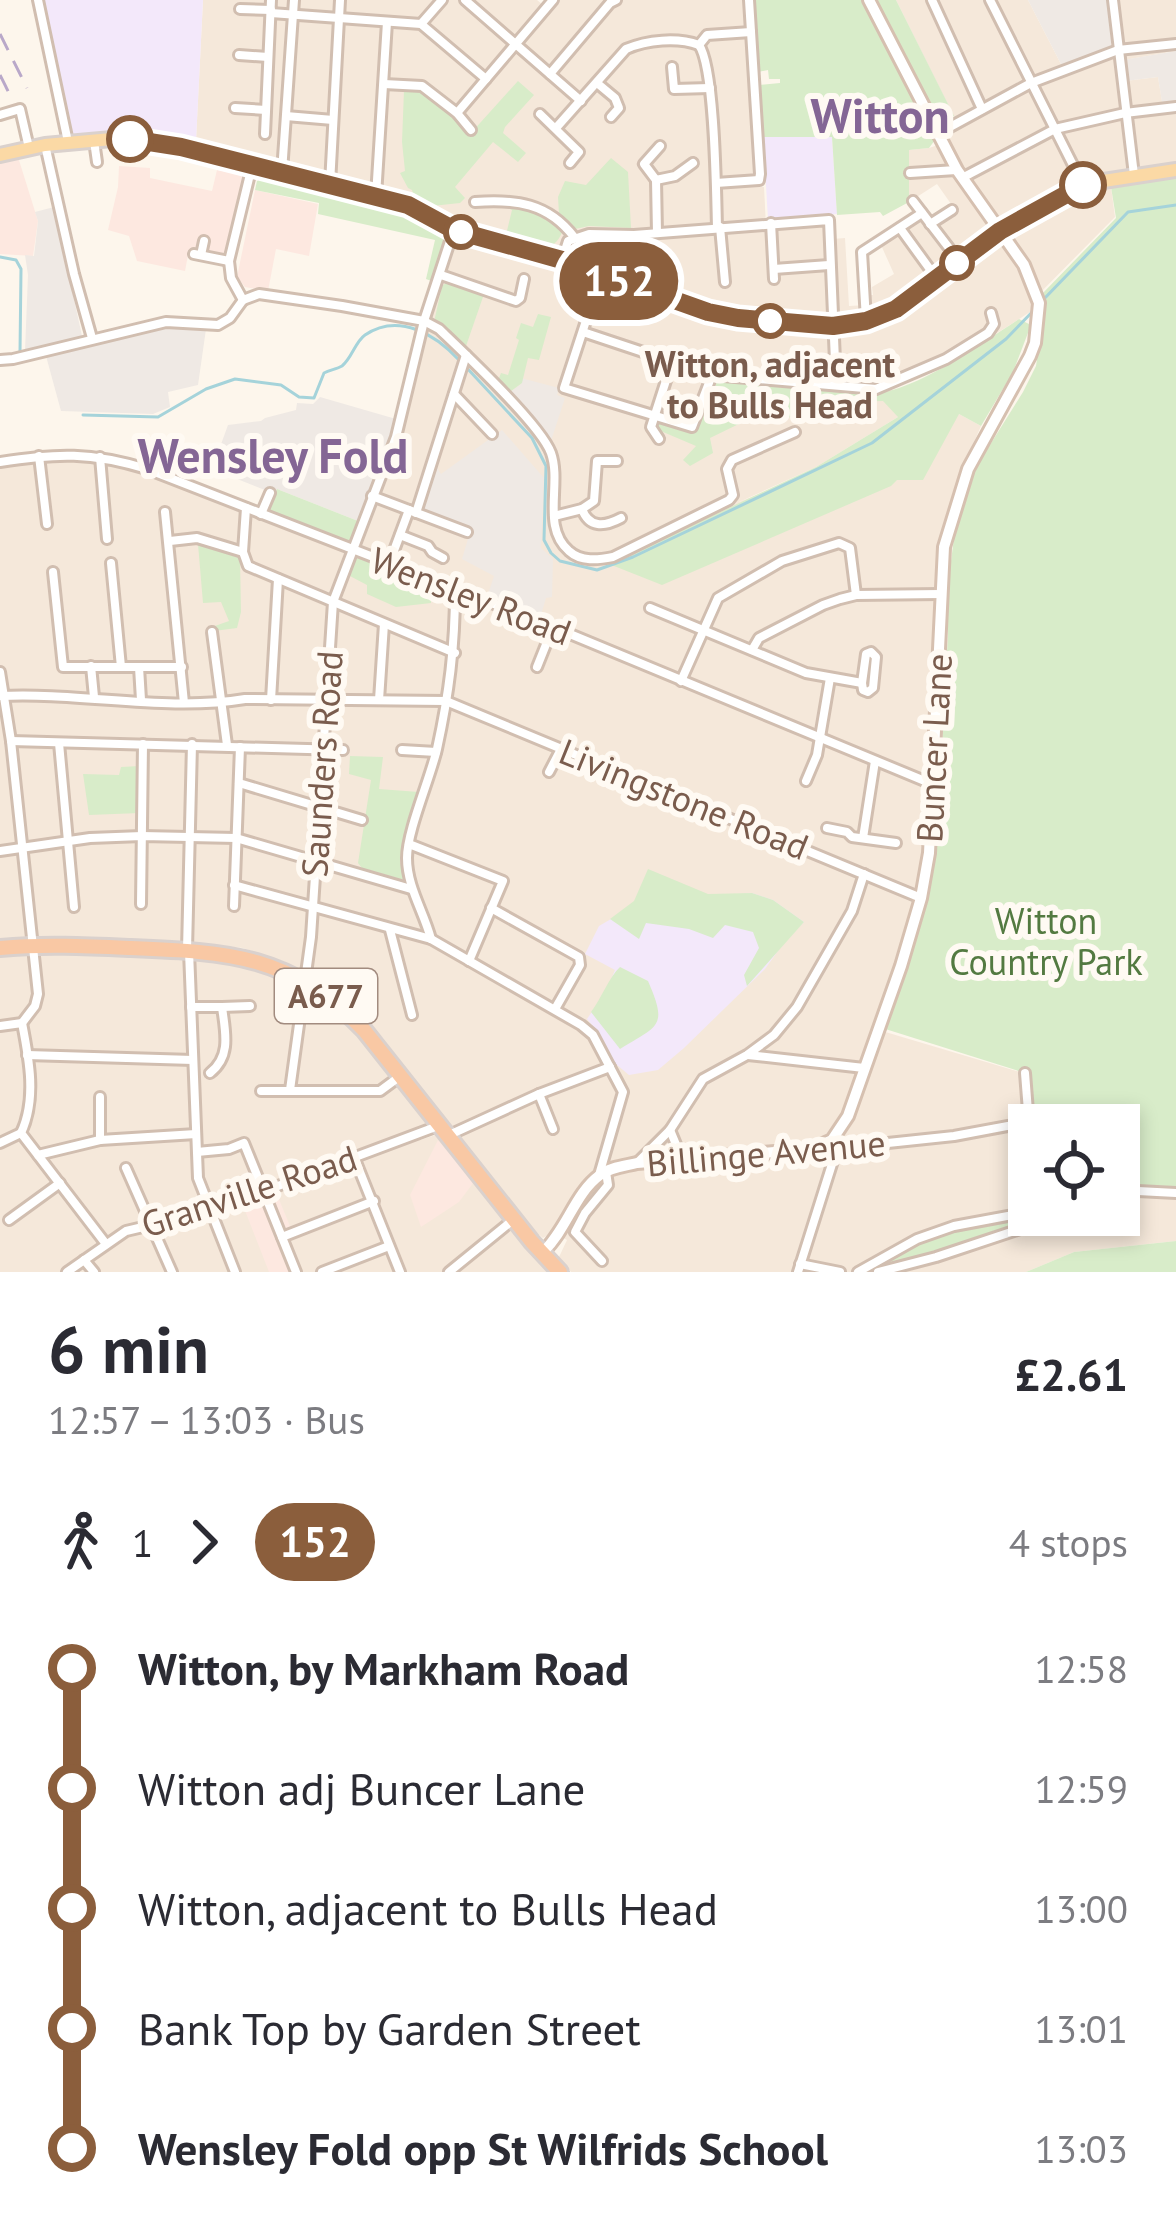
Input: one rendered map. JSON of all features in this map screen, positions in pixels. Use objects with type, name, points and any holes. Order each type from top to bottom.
[{"type":"highway","name":"A677","points":[[0,948],[188,950],[250,958],[305,981],[349,1015],[560,1272]]},
{"type":"main road","name":"Buncer Lane","points":[[832,1140],[848,1116],[866,1068],[921,898],[929,853],[944,547],[968,469],[1035,344],[1039,303],[1024,265],[937,134],[869,0]]},
{"type":"main road","points":[[0,155],[68,142],[150,142],[408,205],[454,230],[562,260],[708,312],[833,326],[866,321],[896,309],[1000,231],[1083,185],[1176,170]]},
{"type":"main road","name":"Billinge Avenue","points":[[543,1252],[603,1173],[637,1163],[812,1149],[832,1140]]},
{"type":"street","points":[[38,0],[68,142]]},
{"type":"street","points":[[282,173],[294,0]]},
{"type":"street","points":[[330,184],[340,0]]},
{"type":"street","points":[[421,24],[442,0]]},
{"type":"street","points":[[465,0],[581,101]]},
{"type":"street","points":[[457,113],[550,4],[538,0]]},
{"type":"street","points":[[716,184],[759,180],[749,0]]},
{"type":"street","points":[[990,0],[1083,185]]},
{"type":"street","points":[[1113,0],[1134,175]]},
{"type":"street","points":[[550,74],[611,1]]},
{"type":"street","points":[[934,1],[982,109]]},
{"type":"street","points":[[265,134],[271,8]]},
{"type":"street","points":[[240,9],[421,24],[486,79]]},
{"type":"street","points":[[376,196],[387,22]]},
{"type":"street","points":[[699,45],[707,35],[751,32]]},
{"type":"street","points":[[556,128],[626,49],[684,40],[699,45],[710,88],[725,282]]},
{"type":"street","points":[[937,134],[1031,83],[1118,50],[1176,44]]},
{"type":"street","points":[[239,55],[268,57]]},
{"type":"street","points":[[672,67],[674,89],[710,88]]},
{"type":"street","points":[[597,82],[615,98],[619,108],[611,117]]},
{"type":"street","points":[[384,84],[422,86],[472,130]]},
{"type":"street","points":[[910,173],[960,174],[1055,129],[1125,112],[1176,107]]},
{"type":"street","points":[[235,108],[266,110]]},
{"type":"street","points":[[0,115],[20,110],[29,148]]},
{"type":"street","points":[[540,114],[579,152],[570,163]]},
{"type":"street","points":[[286,116],[333,120]]},
{"type":"street","points":[[94,140],[97,161]]},
{"type":"street","points":[[45,145],[92,338]]},
{"type":"street","points":[[657,232],[656,180],[644,164],[659,146]]},
{"type":"street","points":[[656,180],[675,176],[693,163]]},
{"type":"street","points":[[243,300],[231,278],[229,261],[252,166]]},
{"type":"street","points":[[475,202],[509,199],[522,203],[560,218],[574,237]]},
{"type":"street","points":[[913,201],[959,261]]},
{"type":"street","points":[[931,224],[952,210]]},
{"type":"street","points":[[866,321],[862,252],[922,213]]},
{"type":"street","points":[[562,260],[574,237],[829,220],[836,385]]},
{"type":"street","points":[[771,223],[774,274],[830,265]]},
{"type":"street","points":[[900,228],[937,279]]},
{"type":"street","name":"Saunders Road","points":[[290,1090],[313,907],[333,602],[396,437],[454,230]]},
{"type":"street","points":[[204,241],[197,255],[229,261]]},
{"type":"street","points":[[441,275],[518,300],[524,279]]},
{"type":"street","points":[[601,275],[564,388],[692,427],[712,375]]},
{"type":"street","points":[[0,360],[166,322],[218,325],[243,300],[260,294],[439,329],[464,362],[532,426],[551,453],[556,530],[570,553],[598,560],[729,500],[734,495],[727,474],[732,460],[795,432]]},
{"type":"street","points":[[583,332],[712,375],[876,388],[946,359],[988,333],[994,324],[991,314]]},
{"type":"street","points":[[389,564],[413,512],[464,362]]},
{"type":"street","points":[[659,439],[651,427],[672,362]]},
{"type":"street","points":[[454,394],[492,434]]},
{"type":"street","name":"Wensley Road","points":[[0,462],[63,454],[147,469],[553,627],[932,784]]},
{"type":"street","points":[[39,456],[46,524]]},
{"type":"street","points":[[100,457],[107,538]]},
{"type":"street","points":[[554,516],[594,501],[597,458],[617,461]]},
{"type":"street","points":[[261,514],[270,493]]},
{"type":"street","points":[[372,496],[467,532]]},
{"type":"street","points":[[246,508],[243,556],[248,566],[455,653]]},
{"type":"street","points":[[582,509],[596,525],[621,518]]},
{"type":"street","points":[[165,512],[184,703]]},
{"type":"street","points":[[400,535],[443,558]]},
{"type":"street","points":[[428,547],[436,537]]},
{"type":"street","points":[[170,541],[197,538],[243,556]]},
{"type":"street","points":[[681,681],[715,602],[782,561],[839,542],[850,548],[856,596]]},
{"type":"street","points":[[111,563],[121,667]]},
{"type":"street","points":[[52,572],[63,667],[182,667]]},
{"type":"street","points":[[271,700],[278,579]]},
{"type":"street","points":[[431,940],[411,889],[406,857],[436,752],[455,653],[455,590]]},
{"type":"street","points":[[752,650],[759,638],[823,605],[856,596],[940,594]]},
{"type":"street","points":[[650,608],[806,673],[862,683]]},
{"type":"street","points":[[379,700],[384,623]]},
{"type":"street","points":[[537,667],[553,627]]},
{"type":"street","points":[[212,632],[227,745]]},
{"type":"street","points":[[91,666],[94,698]]},
{"type":"street","points":[[139,667],[141,700]]},
{"type":"street","points":[[0,672],[38,994],[22,1023],[0,1027]]},
{"type":"street","points":[[806,781],[835,679]]},
{"type":"street","points":[[2,696],[184,703],[446,701]]},
{"type":"street","name":"Livingstone Road","points":[[446,701],[921,898]]},
{"type":"street","points":[[11,741],[344,750]]},
{"type":"street","points":[[59,743],[74,907]]},
{"type":"street","points":[[141,904],[143,744]]},
{"type":"street","points":[[192,744],[188,950],[198,1178],[235,1272]]},
{"type":"street","points":[[234,906],[240,747]]},
{"type":"street","points":[[549,772],[561,749]]},
{"type":"street","points":[[402,750],[436,752]]},
{"type":"street","points":[[863,838],[875,761]]},
{"type":"street","points":[[239,783],[362,820]]},
{"type":"street","points":[[827,828],[896,843]]},
{"type":"street","points":[[0,851],[142,836],[236,838],[411,889]]},
{"type":"street","points":[[409,844],[503,881],[469,961]]},
{"type":"street","points":[[637,1163],[670,1130],[704,1079],[774,1035],[797,1006],[852,911],[864,874]]},
{"type":"street","points":[[235,885],[431,940],[593,1035],[623,1092],[603,1173],[608,1185],[575,1232],[602,1261]]},
{"type":"street","points":[[491,908],[579,957],[580,965],[555,1010]]},
{"type":"street","points":[[390,930],[412,1015]]},
{"type":"street","points":[[191,1007],[250,1006]]},
{"type":"street","points":[[210,1073],[220,1065],[226,1050],[222,1007]]},
{"type":"street","points":[[0,1143],[21,1133],[32,1100],[22,1023]]},
{"type":"street","points":[[27,1055],[193,1060]]},
{"type":"street","points":[[747,1055],[866,1068]]},
{"type":"street","name":"Granville Road","points":[[67,1272],[126,1231],[211,1210],[611,1068]]},
{"type":"street","points":[[1025,1073],[1027,1104]]},
{"type":"street","points":[[261,1090],[380,1091],[400,1076]]},
{"type":"street","points":[[539,1094],[553,1129]]},
{"type":"street","points":[[100,1097],[100,1140]]},
{"type":"street","name":"Billinge Avenue","points":[[832,1140],[850,1148],[1008,1127]]},
{"type":"street","points":[[670,1130],[682,1159]]},
{"type":"street","points":[[21,1133],[106,1244]]},
{"type":"street","points":[[38,1154],[100,1140],[196,1134]]},
{"type":"street","name":"Buncer Lane","points":[[799,1268],[833,1161],[832,1140]]},
{"type":"street","points":[[197,1153],[244,1143],[296,1272]]},
{"type":"street","points":[[354,1157],[400,1272]]},
{"type":"street","points":[[126,1168],[172,1272]]},
{"type":"street","points":[[9,1220],[60,1184]]},
{"type":"street","points":[[1140,1191],[1176,1193]]},
{"type":"street","points":[[282,1237],[374,1202]]},
{"type":"street","points":[[858,1272],[917,1239],[954,1226],[1008,1218]]},
{"type":"street","points":[[448,1272],[514,1219]]},
{"type":"street","points":[[878,1272],[1008,1233]]},
{"type":"street","points":[[322,1272],[389,1246]]},
{"type":"street","points":[[84,1260],[94,1272]]},
{"type":"street","points":[[799,1268],[840,1272]]},
{"type":"shaded area","points":[[42,0],[203,0],[196,141],[117,130],[73,134]]},
{"type":"shaded area","points":[[203,0],[537,0],[548,9],[556,0],[747,0],[756,187],[764,187],[766,226],[825,222],[832,239],[845,238],[849,306],[868,305],[872,287],[894,274],[881,245],[921,218],[929,228],[956,211],[937,184],[909,202],[909,150],[944,143],[942,135],[958,125],[896,0],[1028,0],[1065,72],[1117,54],[1115,0],[1176,0],[1176,51],[1124,60],[1125,81],[1158,77],[1162,101],[1176,100],[1176,163],[1109,172],[1115,217],[1033,300],[1030,312],[944,367],[892,389],[898,417],[816,467],[739,502],[959,414],[981,426],[940,536],[920,879],[872,1028],[1020,1072],[1023,1104],[1008,1104],[1008,1236],[1140,1236],[1140,1195],[1176,1197],[1176,1241],[1074,1252],[1026,1272],[571,1272],[559,1257],[567,1240],[553,1232],[543,1238],[520,1218],[383,1038],[355,1009],[311,976],[243,948],[192,942],[192,926],[183,925],[182,941],[36,938],[0,942],[0,466],[43,461],[129,464],[355,552],[400,435],[458,228],[372,191],[196,141]]},
{"type":"shaded area","points":[[1028,0],[1107,0],[1112,50],[1063,68]]},
{"type":"shaded area","points":[[1176,51],[1176,100],[1162,102],[1158,77],[1125,81],[1123,60]]},
{"type":"shaded area","points":[[763,137],[832,137],[837,214],[768,219]]},
{"type":"shaded area","points":[[18,157],[38,221],[33,256],[0,254],[0,163]]},
{"type":"shaded area","points":[[119,166],[150,168],[150,178],[212,191],[217,170],[239,174],[244,178],[228,253],[213,254],[208,241],[201,239],[197,249],[189,250],[185,271],[137,261],[129,236],[108,230]]},
{"type":"shaded area","points":[[255,190],[318,204],[309,256],[276,249],[268,291],[245,287],[237,277]]},
{"type":"shaded area","points":[[54,207],[82,336],[25,351],[25,255],[34,256],[35,212]]},
{"type":"shaded area","points":[[172,327],[206,329],[198,385],[168,392],[170,407],[153,414],[61,411],[46,356]]},
{"type":"shaded area","points":[[521,378],[559,388],[557,395],[565,398],[550,444],[507,394],[521,384]]},
{"type":"shaded area","points":[[320,397],[396,419],[358,521],[212,469],[228,425],[261,421],[296,410],[297,403],[313,404]]},
{"type":"shaded area","points":[[502,430],[544,478],[541,548],[553,559],[552,597],[546,598],[540,618],[487,597],[494,576],[462,559],[471,529],[423,509],[437,468],[441,474]]},
{"type":"shaded area","points":[[752,893],[773,900],[804,922],[765,969],[684,1048],[658,1070],[629,1075],[611,1060],[587,1019],[615,970],[585,954],[599,926],[635,905]]},
{"type":"shaded area","points":[[39,951],[186,957],[185,969],[193,970],[195,958],[230,961],[280,976],[314,995],[367,1042],[392,1076],[379,1086],[384,1095],[399,1085],[430,1126],[417,1131],[421,1140],[438,1134],[506,1221],[496,1229],[505,1235],[512,1230],[547,1272],[0,1272],[0,957]]},
{"type":"shaded area","points":[[438,1140],[474,1182],[459,1202],[421,1227],[410,1195]]},
{"type":"shaded area","points":[[276,1192],[292,1231],[286,1234],[300,1272],[269,1272],[244,1208]]},
{"type":"green space","points":[[754,0],[865,0],[935,140],[929,148],[909,150],[909,202],[883,216],[880,212],[837,215],[832,137],[762,137],[759,85],[780,83],[780,79],[769,79],[768,70],[758,72]]},
{"type":"green space","points":[[873,0],[896,0],[954,116],[937,125]]},
{"type":"green space","points":[[518,81],[534,95],[503,133],[526,153],[518,162],[493,142],[455,187],[465,198],[460,203],[432,206],[415,201],[400,173],[405,171],[404,90],[423,91],[471,133]]},
{"type":"green space","points":[[611,158],[628,172],[631,228],[575,229],[559,214],[558,197],[565,181],[586,185]]},
{"type":"green space","points":[[265,176],[383,205],[443,232],[434,282],[426,279],[435,240],[318,214],[319,203],[255,190],[257,181]]},
{"type":"green space","name":"Witton Country Park","points":[[1176,176],[1176,1193],[1140,1191],[1140,1104],[1027,1104],[1025,1073],[879,1027],[901,966],[940,780],[948,584],[956,523],[973,472],[1036,366],[1045,305],[1042,294],[1116,218],[1111,187]]},
{"type":"green space","points":[[508,203],[558,222],[563,230],[558,239],[539,248],[505,239],[512,210],[502,205]]},
{"type":"green space","points":[[446,283],[484,294],[465,349],[434,322]]},
{"type":"green space","points":[[538,314],[551,317],[539,360],[528,358],[522,383],[507,394],[497,383],[501,373],[508,375],[521,323],[533,327]]},
{"type":"green space","points":[[1019,319],[1031,325],[1013,372],[981,426],[959,414],[923,480],[897,480],[662,585],[609,564],[816,467],[898,417],[883,401],[842,402],[787,418],[774,407],[710,438],[713,453],[690,466],[683,460],[696,446],[656,429],[657,420],[695,430],[717,382],[870,395],[890,391],[966,354]]},
{"type":"green space","points":[[277,489],[358,521],[349,542],[268,510]]},
{"type":"green space","points":[[198,544],[240,558],[237,628],[214,631],[212,627],[229,621],[221,602],[203,603]]},
{"type":"green space","points":[[358,558],[431,587],[431,603],[396,607],[367,594],[367,585],[348,575]]},
{"type":"green space","points":[[350,756],[383,757],[379,789],[419,792],[400,861],[404,880],[358,863],[371,780],[349,774]]},
{"type":"green space","points":[[140,766],[140,813],[89,815],[83,774],[119,775],[121,767]]},
{"type":"green space","points":[[648,869],[708,894],[752,893],[773,900],[804,922],[747,986],[744,975],[759,948],[753,932],[725,925],[713,938],[646,923],[639,939],[610,919],[634,901]]},
{"type":"green space","points":[[620,967],[648,981],[658,1016],[651,1029],[620,1049],[591,1012]]},
{"type":"green space","points":[[1008,1219],[1008,1230],[945,1252],[867,1269],[941,1234]]},
{"type":"green space","points":[[1176,1241],[1176,1272],[1026,1272],[1074,1252]]},
{"type":"waterway","points":[[1042,301],[1128,212],[1176,205]]},
{"type":"waterway","points":[[0,257],[16,260],[21,269],[20,352]]},
{"type":"waterway","points":[[466,367],[532,438],[546,466],[544,540],[551,553],[560,561],[597,570],[872,443],[1006,339],[1036,308]]},
{"type":"waterway","points":[[83,415],[158,417],[206,389],[235,379],[281,385],[299,397],[314,398],[324,373],[342,366],[365,335],[391,326],[428,335],[459,360]]},
{"type":"railway","points":[[0,34],[27,88]]},
{"type":"railway","points":[[0,75],[10,95]]},
{"type":"bus line","name":"152","points":[[130,139],[181,147],[408,205],[454,230],[562,260],[708,312],[833,326],[866,321],[896,309],[1000,231],[1083,185]]},
{"type":"place","name":"Witton, adjacent to Bulls Head","points":[[770,321]]},
{"type":"district","name":"Witton","points":[[880,116]]},
{"type":"district","name":"Wensley Fold","points":[[273,456]]}]
